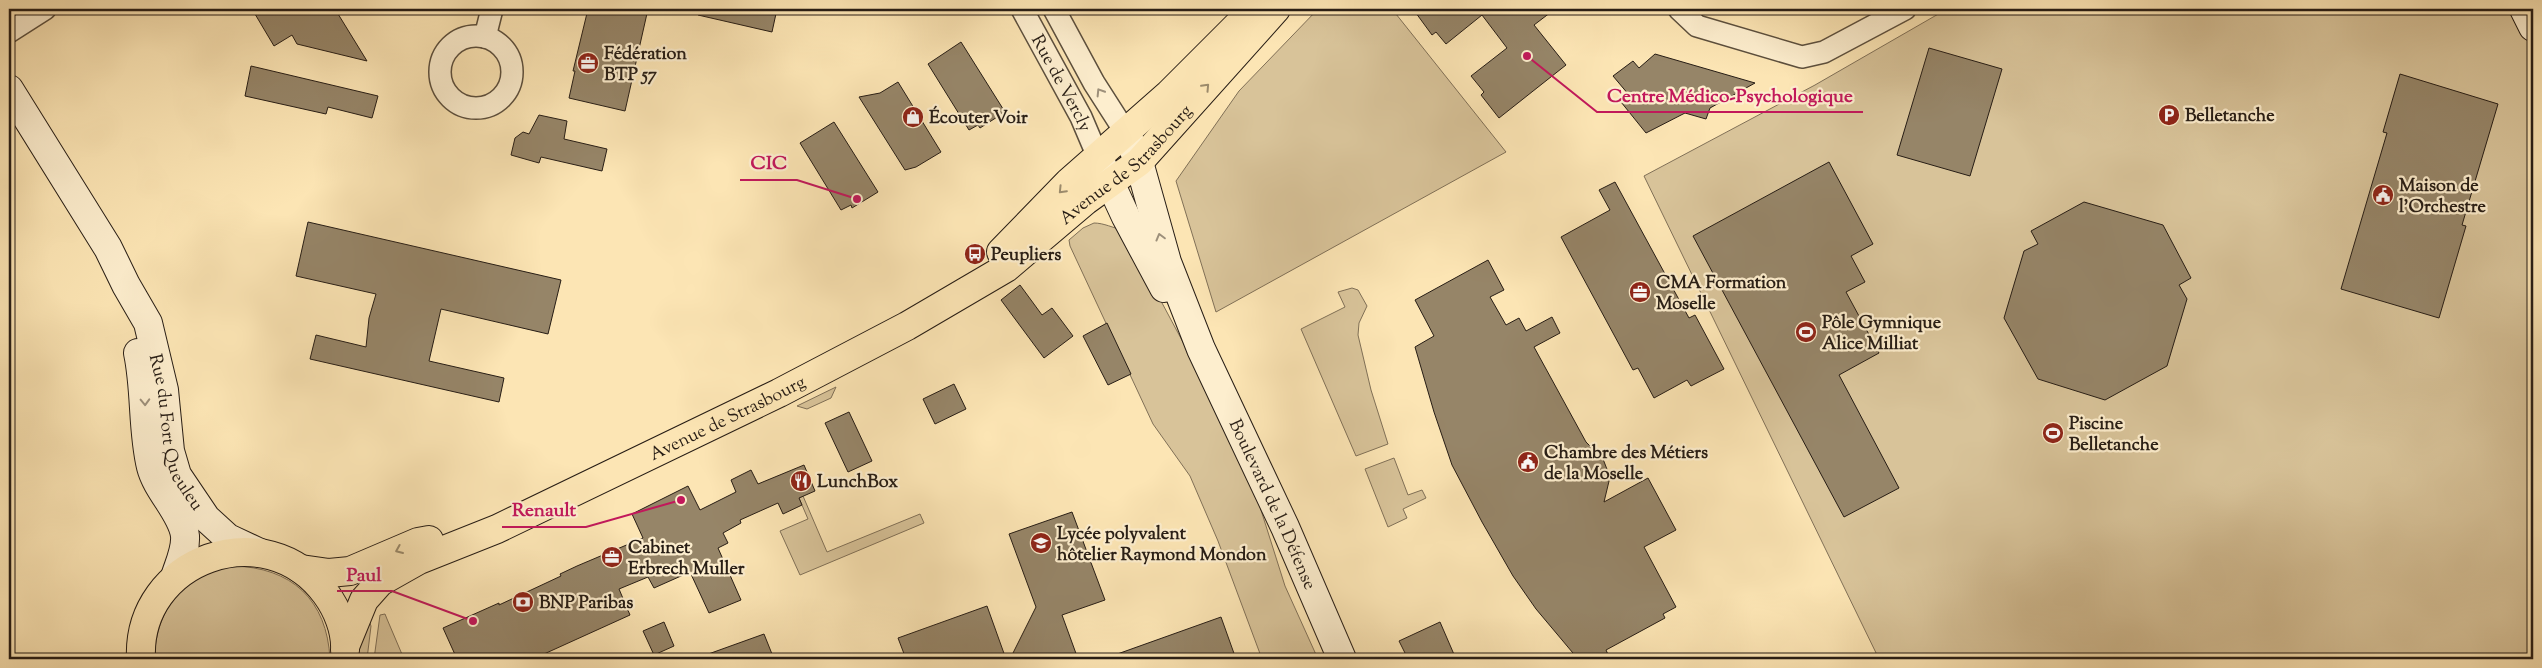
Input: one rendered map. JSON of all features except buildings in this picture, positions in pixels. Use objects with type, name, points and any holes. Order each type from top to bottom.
[{"type":"main road","name":"Avenue de Strasbourg","points":[[955,299],[1069,182],[1126,133],[1255,9]]},
{"type":"main road","name":"Avenue de Strasbourg","points":[[345,652],[364,600],[380,582],[419,560],[497,529],[779,393],[955,299],[1006,268],[1085,201],[1139,162],[1276,9]]},
{"type":"main road","name":"Avenue de Strasbourg","points":[[301,569],[329,573],[350,571],[418,542],[497,529]]},
{"type":"main road","points":[[139,656],[145,622],[157,598],[175,577],[194,564],[215,555],[237,551],[260,552],[282,559],[301,569],[319,584],[332,602],[341,622],[345,652]]},
{"type":"street","points":[[9,32],[45,9]]},
{"type":"street","points":[[485,37],[492,9]]},
{"type":"street","name":"Rue de Vercly","points":[[1022,9],[1081,117],[1098,157]]},
{"type":"street","name":"Rue de Vercly","points":[[1054,9],[1094,83],[1126,133]]},
{"type":"street","points":[[1679,9],[1697,26],[1802,57],[1824,52],[1905,9]]},
{"type":"street","points":[[2524,9],[2533,27]]},
{"type":"street","name":"Rue du Fort Queuleu","points":[[9,89],[108,248],[126,285],[148,323],[164,390],[170,451],[177,475],[206,518],[228,538],[260,552]]},
{"type":"street","name":"Boulevard de la Défense","points":[[1126,133],[1139,162],[1167,262],[1201,349],[1285,527],[1342,659]]},
{"type":"street","name":"Boulevard de la Défense","points":[[1098,157],[1153,271],[1201,349]]},
{"type":"street","name":"Rue du Fort Queuleu","points":[[126,285],[144,378],[146,436],[152,469],[185,534],[183,554],[175,577]]},
{"type":"shaded area","points":[[1318,9],[1392,9],[1506,152],[1216,312],[1176,181],[1239,91]]},
{"type":"shaded area","points":[[1947,9],[2524,9],[2533,27],[2533,659],[1879,659],[1644,176],[1815,85]]},
{"type":"shaded area","points":[[1094,223],[1123,230],[1223,417],[1254,488],[1285,586],[1318,659],[1262,659],[1218,541],[1190,476],[1153,424],[1070,246],[1069,240],[1083,228]]},
{"type":"shaded area","points":[[1352,288],[1358,290],[1367,306],[1359,323],[1358,335],[1371,390],[1388,444],[1356,456],[1301,329],[1345,307],[1338,292]]},
{"type":"shaded area","points":[[836,387],[831,398],[807,409],[797,406]]},
{"type":"shaded area","points":[[1394,458],[1408,495],[1422,490],[1426,498],[1403,509],[1407,518],[1388,527],[1365,469]]},
{"type":"shaded area","points":[[803,496],[827,552],[920,514],[924,523],[800,575],[780,531],[808,519],[799,498]]},
{"type":"shaded area","points":[[232,566],[253,568],[272,573],[289,580],[302,591],[313,604],[322,620],[330,659],[154,659],[160,624],[175,598],[199,578]]},
{"type":"shaded area","points":[[366,612],[371,626],[367,659],[358,659],[357,648]]},
{"type":"shaded area","points":[[385,614],[404,659],[374,659],[380,615]]},
{"type":"place","name":"Centre Médico-Psychologique","points":[[1527,56]]},
{"type":"place","name":"Fédération BTP 57","points":[[588,63]]},
{"type":"place","name":"Belletanche","points":[[2169,115]]},
{"type":"place","name":"Écouter Voir","points":[[913,117]]},
{"type":"place","name":"Maison de l'Orchestre","points":[[2383,195]]},
{"type":"place","name":"CIC","points":[[857,199]]},
{"type":"place","name":"Peupliers","points":[[975,254]]},
{"type":"place","name":"CMA Formation Moselle","points":[[1640,292]]},
{"type":"place","name":"Pôle Gymnique Alice Milliat","points":[[1806,332]]},
{"type":"place","name":"Piscine Belletanche","points":[[2053,433]]},
{"type":"place","name":"Chambre des Métiers de la Moselle","points":[[1528,462]]},
{"type":"place","name":"LunchBox","points":[[801,481]]},
{"type":"place","name":"Renault","points":[[681,500]]},
{"type":"place","name":"Lycée polyvalent hôtelier Raymond Mondon","points":[[1041,543]]},
{"type":"place","name":"Cabinet Erbrech Muller","points":[[612,557]]},
{"type":"place","name":"BNP Paribas","points":[[523,602]]},
{"type":"place","name":"Paul","points":[[473,621]]}]
